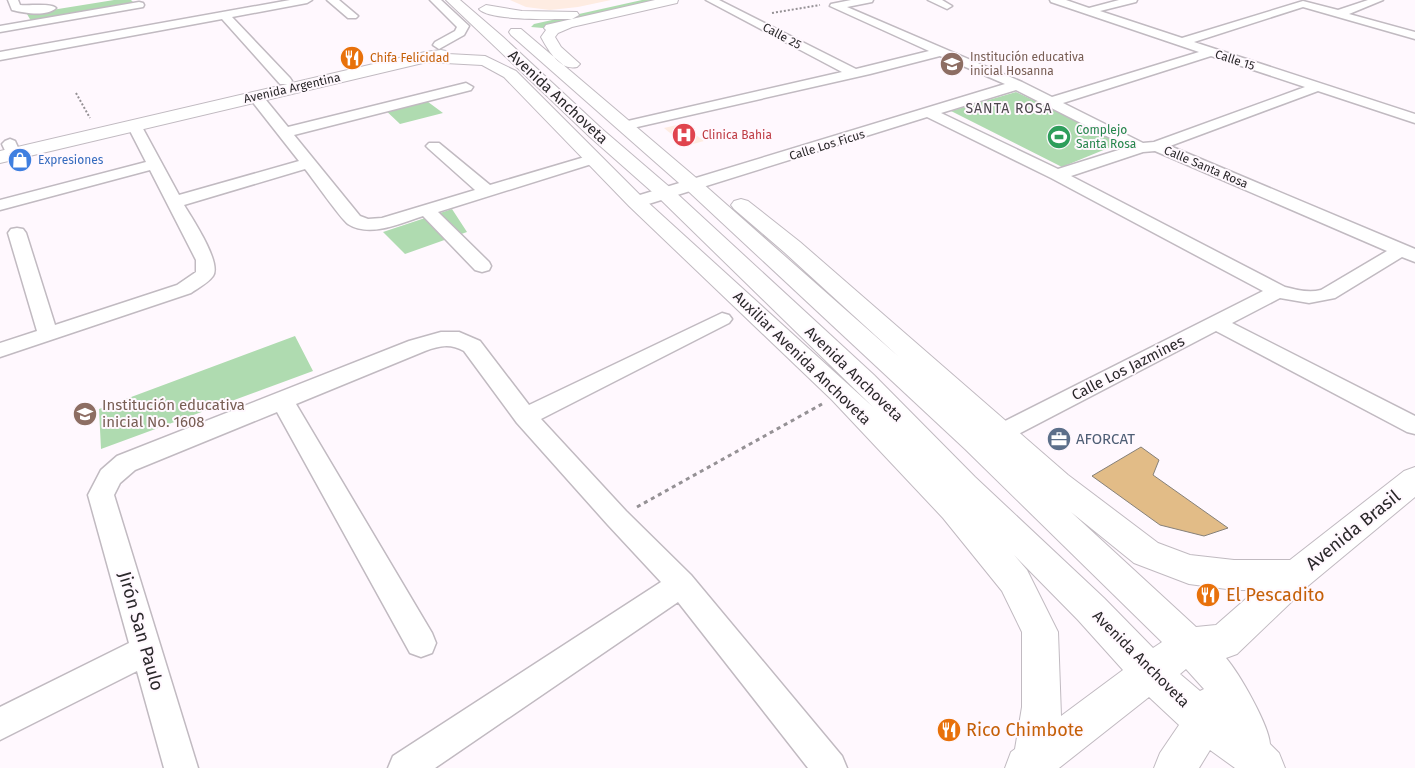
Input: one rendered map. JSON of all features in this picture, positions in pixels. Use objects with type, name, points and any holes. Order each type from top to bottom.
[{"type":"main road","name":"Avenida Anchoveta","points":[[452,0],[497,24],[633,124],[703,183],[975,441],[1206,643],[1249,738],[1256,761]]},
{"type":"main road","name":"Avenida Argentina","points":[[570,20],[642,0]]},
{"type":"main road","name":"Avenida Argentina","points":[[6,150],[134,125],[256,97],[432,51],[497,24],[570,20],[672,0]]},
{"type":"main road","points":[[497,24],[522,15],[570,20]]},
{"type":"main road","points":[[570,20],[553,30],[548,37],[554,50],[633,124]]},
{"type":"main road","name":"Avenida Anchoveta","points":[[497,24],[603,139],[666,194],[864,381],[964,485],[1091,609],[1151,673],[1205,722],[1256,761]]},
{"type":"main road","name":"Avenida Argentina","points":[[6,150],[94,125],[285,81],[432,51]]},
{"type":"main road","name":"Auxiliar Avenida Anchoveta","points":[[432,51],[497,66],[510,74],[636,202],[842,393],[954,509],[1015,581],[1040,632],[1042,707],[1030,764]]},
{"type":"main road","points":[[703,183],[792,246],[1057,483],[1146,553],[1189,569],[1234,574],[1297,576]]},
{"type":"main road","name":"Avenida Brasil","points":[[1030,764],[1151,673],[1206,643],[1409,492]]},
{"type":"main road","points":[[1175,768],[1205,722],[1223,682]]},
{"type":"street","points":[[13,0],[16,8],[22,10],[63,6]]},
{"type":"street","points":[[0,29],[145,13],[224,15],[307,0]]},
{"type":"street","points":[[332,0],[352,16]]},
{"type":"street","points":[[432,51],[460,33],[463,26],[436,0]]},
{"type":"street","name":"Calle 25","points":[[711,0],[749,18],[853,74]]},
{"type":"street","points":[[835,6],[868,0]]},
{"type":"street","points":[[933,0],[948,6]]},
{"type":"street","name":"Calle 15","points":[[1055,0],[1415,119]]},
{"type":"street","points":[[1088,11],[1132,0]]},
{"type":"street","points":[[1338,14],[1378,0]]},
{"type":"street","points":[[1181,42],[1303,4],[1415,36]]},
{"type":"street","points":[[835,6],[1018,85],[1141,148]]},
{"type":"street","points":[[0,56],[145,13]]},
{"type":"street","points":[[224,15],[285,81]]},
{"type":"street","points":[[633,124],[853,74],[940,52]]},
{"type":"street","points":[[1051,102],[1210,52]]},
{"type":"street","name":"Calle Los Ficus","points":[[636,202],[1018,85]]},
{"type":"street","points":[[283,133],[466,87]]},
{"type":"street","points":[[1157,146],[1318,87]]},
{"type":"street","points":[[256,97],[354,220],[367,224],[383,223],[427,211],[593,159]]},
{"type":"street","points":[[930,113],[1057,175],[1278,291],[1301,297],[1318,298],[1408,253]]},
{"type":"street","points":[[0,350],[184,289],[205,274],[206,260],[134,125]]},
{"type":"street","points":[[434,146],[488,192]]},
{"type":"street","name":"Calle Santa Rosa","points":[[1057,175],[1141,148],[1157,146],[1408,253]]},
{"type":"street","points":[[175,202],[310,163]]},
{"type":"street","points":[[0,204],[155,164]]},
{"type":"street","points":[[427,211],[482,266]]},
{"type":"street","points":[[17,233],[48,334]]},
{"type":"street","name":"Calle Los Jazmines","points":[[975,441],[1001,433],[1278,291]]},
{"type":"street","points":[[526,417],[722,319]]},
{"type":"street","points":[[1217,323],[1415,426]]},
{"type":"street","points":[[421,643],[282,402],[417,346],[441,339],[459,339],[472,346],[482,356],[526,417],[617,518],[681,584],[830,768]]},
{"type":"street","name":"Jirón San Paulo","points":[[181,768],[101,495],[110,477],[126,463],[282,402]]},
{"type":"street","points":[[405,768],[681,584]]},
{"type":"street","points":[[0,724],[147,650]]},
{"type":"path","points":[[749,18],[808,6],[835,6]]},
{"type":"path","points":[[76,92],[94,125]]},
{"type":"path","points":[[617,518],[842,393]]},
{"type":"shaded area","points":[[510,0],[611,0],[578,7],[550,10],[526,7]]},
{"type":"shaded area","name":"Clinica Bahia","points":[[681,124],[704,141],[686,146],[664,128]]},
{"type":"green space","points":[[114,0],[131,0],[135,4],[31,21],[27,14]]},
{"type":"green space","points":[[642,0],[665,0],[543,28],[531,27],[534,24]]},
{"type":"green space","name":"Complejo Santa Rosa","points":[[1016,92],[1123,142],[1062,167],[951,111]]},
{"type":"green space","points":[[420,96],[443,113],[400,124],[381,106]]},
{"type":"green space","points":[[452,209],[467,232],[405,254],[383,232]]},
{"type":"green space","points":[[295,336],[313,371],[101,449],[99,409]]},
{"type":"building","points":[[1141,447],[1159,460],[1153,475],[1228,528],[1204,536],[1160,525],[1092,476]]},
{"type":"place","name":"Chifa Felicidad","points":[[352,58]]},
{"type":"place","name":"Institución educativa inicial Hosanna","points":[[952,64]]},
{"type":"place","name":"Clinica Bahia","points":[[684,135]]},
{"type":"place","name":"Complejo Santa Rosa","points":[[1059,137]]},
{"type":"place","name":"Expresiones","points":[[20,160]]},
{"type":"place","name":"Institución educativa inicial No. 1608","points":[[85,414]]},
{"type":"place","name":"AFORCAT","points":[[1059,439]]},
{"type":"place","name":"El Pescadito","points":[[1208,595]]},
{"type":"place","name":"Rico Chimbote","points":[[949,730]]},
{"type":"district","name":"SANTA ROSA","points":[[1009,108]]}]
